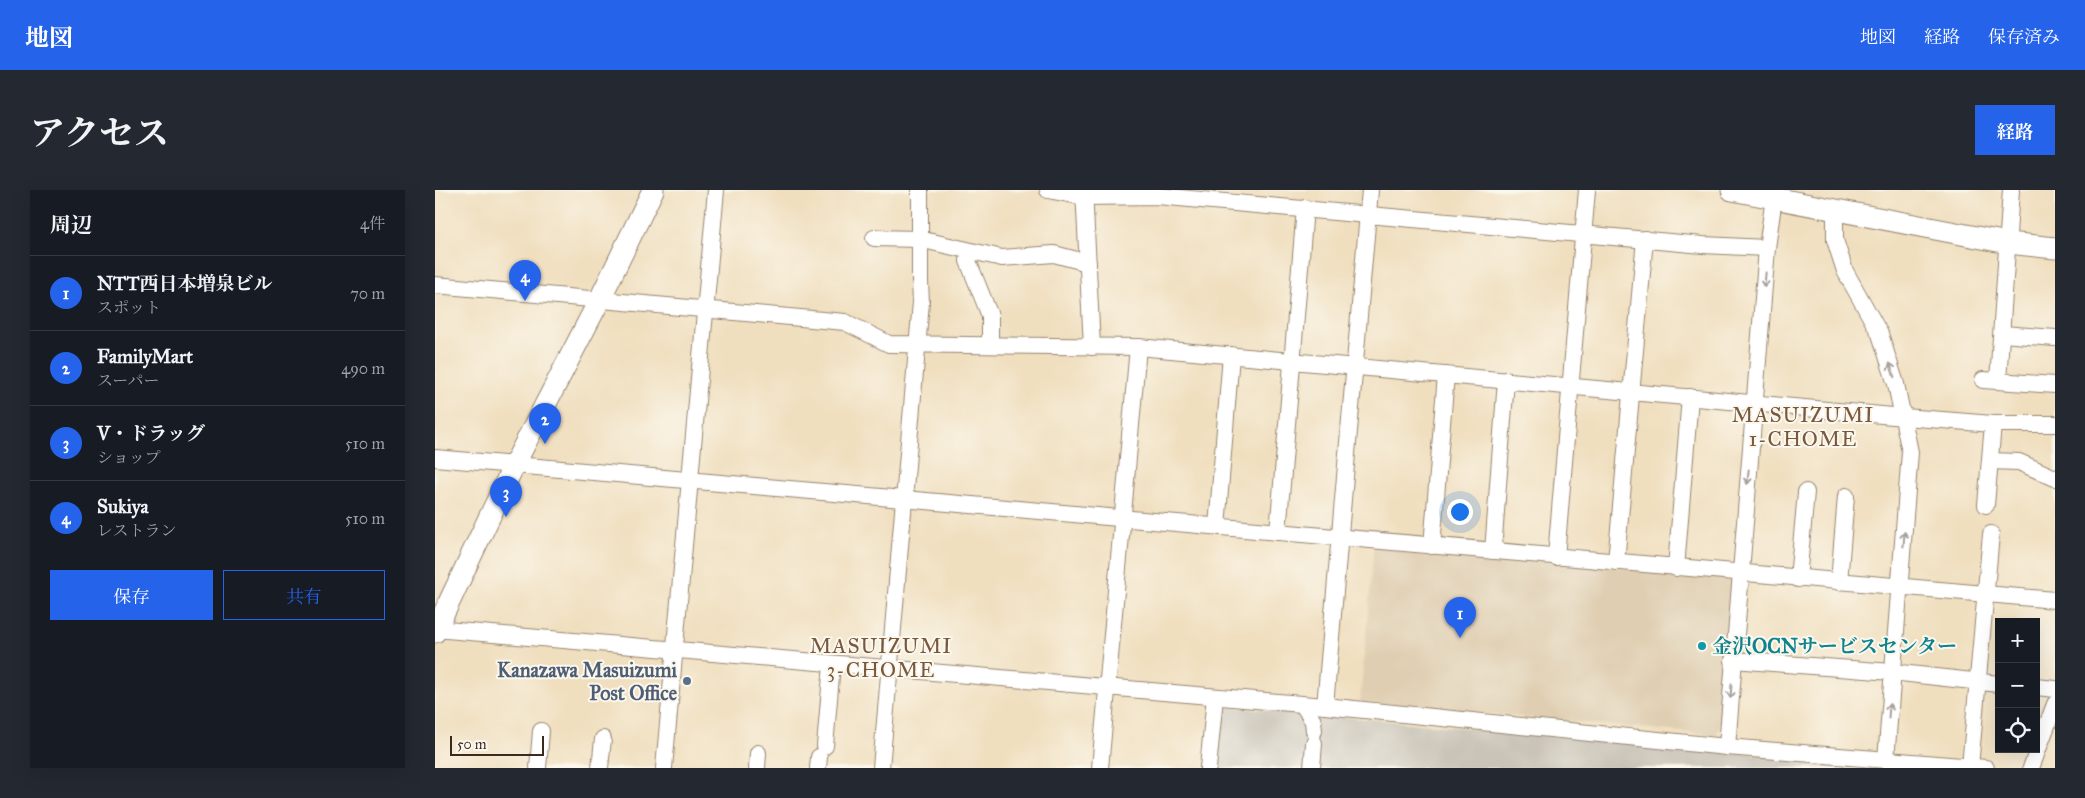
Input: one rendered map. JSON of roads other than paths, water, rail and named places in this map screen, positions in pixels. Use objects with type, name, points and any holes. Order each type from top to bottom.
[{"type":"main road","points":[[436,630],[514,465],[599,301],[653,190]]},
{"type":"main road","points":[[1732,190],[1775,193],[1835,210],[2008,243],[2055,248]]},
{"type":"street","points":[[664,768],[715,190]]},
{"type":"street","points":[[881,768],[921,302],[919,190]]},
{"type":"street","points":[[1048,190],[1084,194],[1157,196],[1583,234],[1767,248]]},
{"type":"street","points":[[1325,706],[1370,190]]},
{"type":"street","points":[[1556,557],[1587,190]]},
{"type":"street","points":[[2011,190],[2002,334],[1991,380],[2055,386]]},
{"type":"street","points":[[1727,746],[1767,248],[1775,193]]},
{"type":"street","points":[[1084,194],[1092,347]]},
{"type":"street","points":[[1278,532],[1305,208]]},
{"type":"street","points":[[1835,210],[1835,240],[1845,272],[1880,334],[1896,384],[1910,452],[1891,672],[1886,760]]},
{"type":"street","points":[[874,238],[919,239],[1002,258],[1054,254],[1088,263]]},
{"type":"street","points":[[1616,562],[1645,239]]},
{"type":"street","points":[[970,252],[968,261],[990,316],[990,345]]},
{"type":"street","points":[[435,285],[845,322],[889,344],[1139,346],[1993,424],[2055,424]]},
{"type":"street","points":[[2002,334],[2055,338]]},
{"type":"street","points":[[1100,768],[1139,346]]},
{"type":"street","points":[[1217,527],[1231,355]]},
{"type":"street","points":[[1432,546],[1446,375]]},
{"type":"street","points":[[1493,551],[1506,380]]},
{"type":"street","points":[[1676,568],[1690,397]]},
{"type":"street","points":[[1986,505],[1993,424]]},
{"type":"street","points":[[435,458],[904,498],[1899,588],[2055,600]]},
{"type":"street","points":[[1990,461],[2019,462],[2055,478]]},
{"type":"street","points":[[1798,578],[1806,492]]},
{"type":"street","points":[[1839,582],[1846,496]]},
{"type":"street","points":[[436,630],[1325,706],[1727,746],[1978,767],[1978,682],[1991,534]]},
{"type":"street","points":[[1733,660],[1891,672],[1995,684]]},
{"type":"street","points":[[821,757],[832,664]]},
{"type":"street","points":[[2040,687],[2055,689]]},
{"type":"street","points":[[1208,768],[1215,697]]},
{"type":"street","points":[[2031,768],[2055,704]]},
{"type":"street","points":[[1303,705],[1313,722],[1312,768]]},
{"type":"street","points":[[538,768],[541,731]]},
{"type":"street","points":[[601,768],[603,739]]},
{"type":"place","name":"Sukiya","points":[[525,301]]},
{"type":"place","name":"FamilyMart","points":[[545,444]]},
{"type":"place","name":"V・ドラッグ","points":[[506,517]]},
{"type":"place","name":"NTT西日本増泉ビル","points":[[1460,638]]},
{"type":"place","name":"金沢OCNサービスセンター","points":[[1702,646]]},
{"type":"place","name":"Kanazawa Masuizumi Post Office","points":[[687,681]]},
{"type":"district","name":"MASUIZUMI 1-CHOME","points":[[1803,427]]},
{"type":"district","name":"MASUIZUMI 3-CHOME","points":[[881,658]]}]
